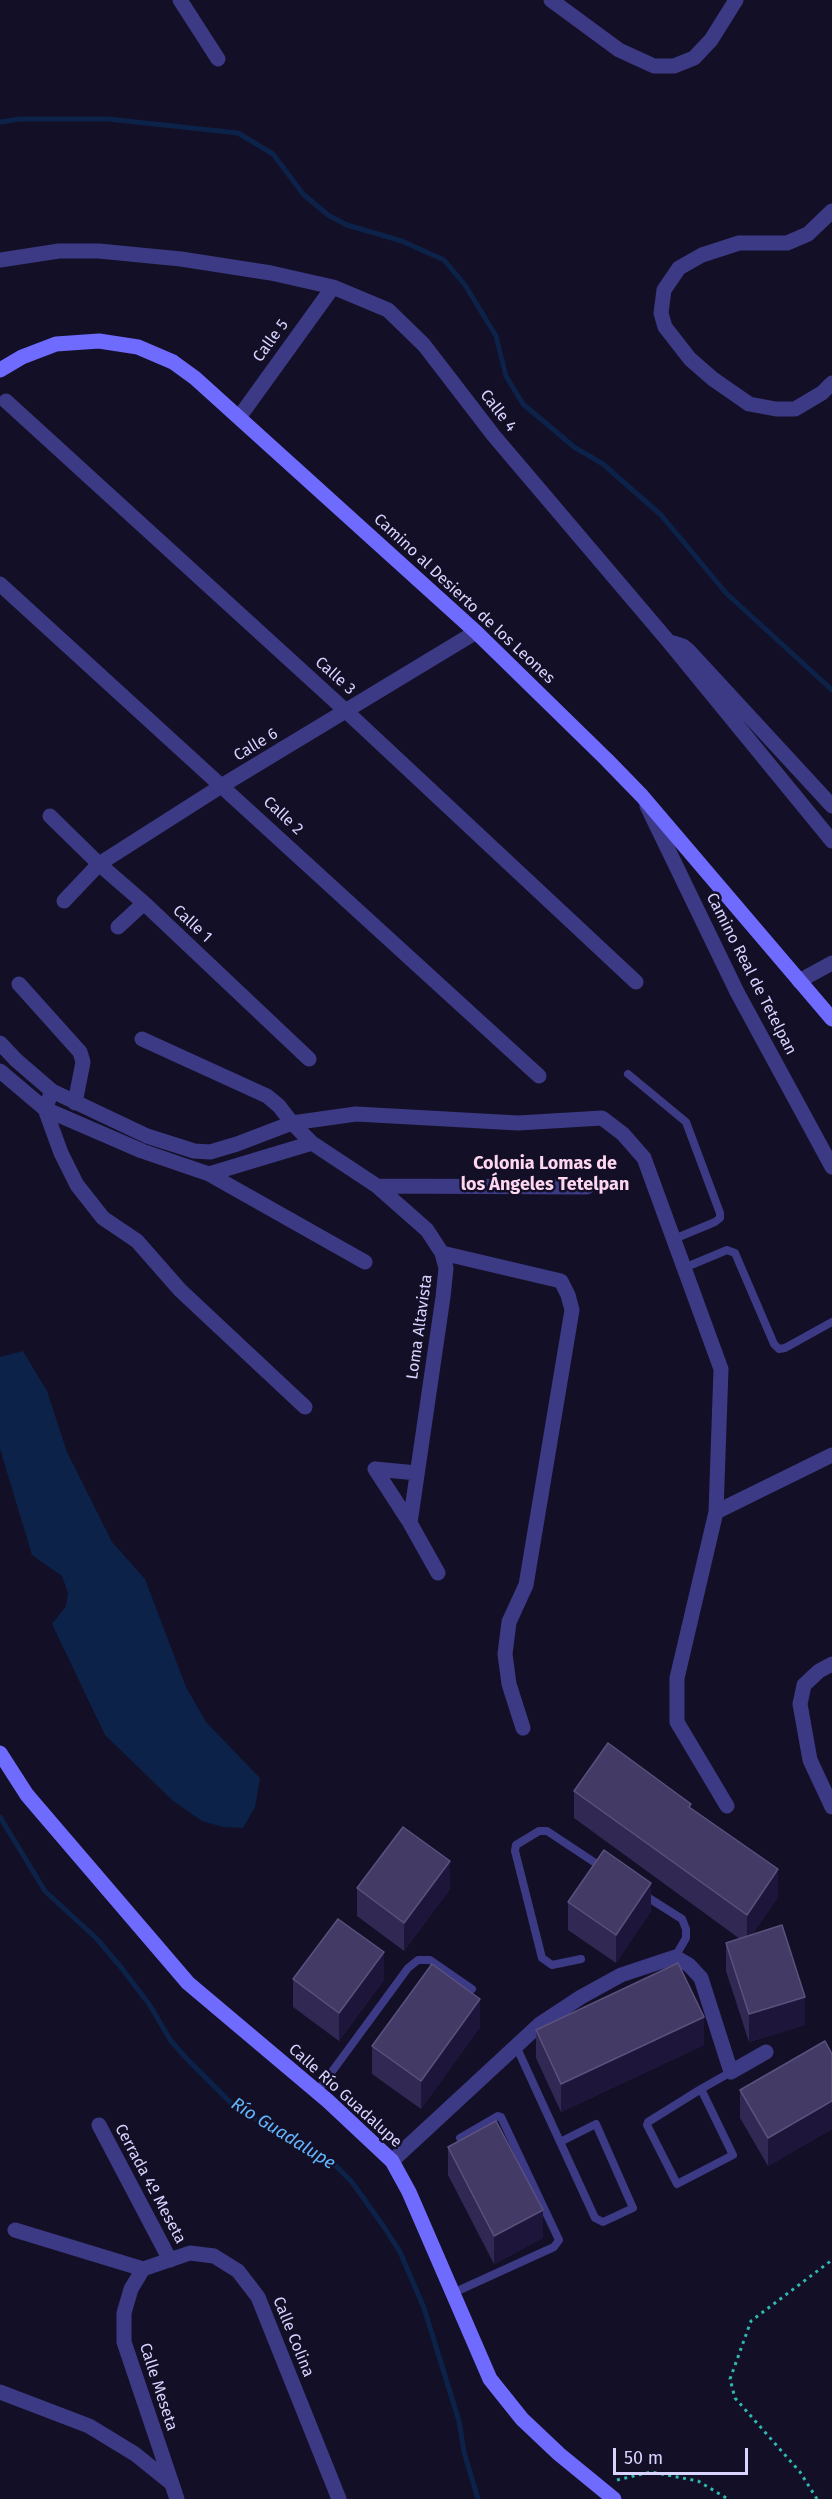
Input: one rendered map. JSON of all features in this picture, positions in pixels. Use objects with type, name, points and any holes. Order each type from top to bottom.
[{"type":"main road","name":"Camino al Desierto de los Leones","points":[[0,370],[22,357],[56,344],[99,341],[138,346],[173,362],[195,378],[476,632],[642,795],[832,1019]]},
{"type":"main road","name":"Calle Río Guadalupe","points":[[0,1753],[27,1795],[188,1983],[317,2092],[392,2161],[409,2192],[490,2379],[522,2419],[559,2454],[614,2499]]},
{"type":"street","points":[[180,0],[218,58]]},
{"type":"street","points":[[551,0],[619,50],[654,66],[674,66],[694,58],[711,40],[736,0]]},
{"type":"street","points":[[832,211],[807,234],[787,243],[739,243],[702,255],[679,268],[664,290],[661,313],[665,327],[690,359],[713,380],[749,404],[776,409],[795,409],[822,393],[832,383]]},
{"type":"street","name":"Calle 4","points":[[0,260],[59,251],[99,251],[181,259],[271,273],[333,287],[388,310],[424,345],[494,436],[669,642],[832,841]]},
{"type":"street","name":"Calle 5","points":[[240,417],[333,287]]},
{"type":"street","name":"Calle 3","points":[[6,401],[347,712],[636,982]]},
{"type":"street","name":"Calle 2","points":[[0,584],[223,785],[539,1076]]},
{"type":"street","name":"Calle 6","points":[[64,900],[99,864],[223,785],[476,632]]},
{"type":"street","points":[[669,642],[683,646],[689,651],[832,806]]},
{"type":"street","name":"Camino Real de Tetelpan","points":[[642,795],[737,992],[832,1167]]},
{"type":"street","name":"Calle 1","points":[[50,816],[309,1059]]},
{"type":"street","points":[[118,927],[144,903]]},
{"type":"street","points":[[799,981],[832,963]]},
{"type":"street","points":[[19,984],[80,1052],[83,1062],[75,1103]]},
{"type":"street","name":"Loma Altavista","points":[[142,1039],[267,1096],[312,1143],[377,1186],[427,1230],[442,1252],[446,1268],[443,1297],[410,1523]]},
{"type":"street","points":[[0,1043],[52,1091],[147,1136],[194,1151],[210,1152],[292,1123],[356,1114],[518,1123],[602,1118],[623,1134],[644,1158],[722,1369],[716,1512],[677,1678],[677,1722],[727,1806]]},
{"type":"street","points":[[0,1071],[45,1109],[142,1151],[209,1174],[365,1262]]},
{"type":"street","points":[[52,1091],[45,1109],[61,1153],[77,1185],[103,1218],[137,1241],[180,1290],[305,1407]]},
{"type":"street","points":[[209,1174],[312,1143],[334,1118]]},
{"type":"street","points":[[377,1186],[587,1187]]},
{"type":"street","points":[[442,1252],[561,1281],[572,1310],[526,1585],[509,1622],[505,1654],[509,1684],[523,1728]]},
{"type":"street","points":[[716,1512],[832,1455]]},
{"type":"street","points":[[417,1473],[375,1469],[410,1523],[438,1573]]},
{"type":"street","points":[[832,1664],[819,1671],[804,1685],[800,1704],[810,1760],[832,1807]]},
{"type":"street","points":[[392,2161],[540,2025],[581,1997],[621,1975],[675,1957],[689,1965],[701,1978],[731,2072],[766,2052]]},
{"type":"street","name":"Cerrada 4º Meseta","points":[[99,2125],[164,2262]]},
{"type":"street","points":[[15,2230],[143,2269],[164,2262]]},
{"type":"street","name":"Calle Colina","points":[[164,2262],[190,2253],[214,2256],[238,2271],[258,2297],[339,2499]]},
{"type":"street","name":"Calle Meseta","points":[[143,2269],[130,2289],[124,2313],[124,2342],[177,2499]]},
{"type":"street","points":[[0,2392],[88,2426],[135,2454],[171,2484]]},
{"type":"lane","points":[[627,1074],[686,1122],[720,1213],[720,1218],[715,1222],[674,1239]]},
{"type":"lane","points":[[684,1268],[727,1251],[735,1253],[774,1344],[779,1349],[785,1348],[832,1322]]},
{"type":"lane","points":[[581,1959],[552,1965],[542,1958],[515,1851],[516,1845],[539,1831],[547,1831],[614,1875]]},
{"type":"lane","points":[[634,1888],[682,1919],[686,1929],[686,1938],[675,1957]]},
{"type":"lane","points":[[317,2092],[408,1968],[418,1960],[430,1960],[472,1989]]},
{"type":"lane","points":[[516,2046],[560,2142],[598,2222],[633,2208],[596,2124],[560,2142]]},
{"type":"lane","points":[[701,2089],[733,2154],[677,2184],[647,2125],[651,2120],[701,2089],[731,2072]]},
{"type":"lane","points":[[453,2292],[554,2247],[559,2240],[501,2117],[498,2116],[460,2138]]},
{"type":"path","points":[[817,2499],[800,2472],[735,2398],[730,2379],[750,2321],[832,2260]]},
{"type":"path","points":[[627,2477],[651,2472],[698,2481],[728,2499]]},
{"type":"water","points":[[23,1351],[47,1391],[67,1452],[112,1542],[145,1579],[186,1687],[206,1722],[260,1778],[255,1807],[243,1828],[223,1827],[202,1821],[172,1800],[105,1735],[52,1624],[66,1606],[68,1593],[62,1576],[32,1555],[0,1449],[0,1357]]},
{"type":"building","points":[[608,1743],[691,1804],[689,1807],[778,1869],[747,1915],[574,1791]]},
{"type":"building","points":[[403,1827],[450,1861],[404,1923],[357,1888]]},
{"type":"building","points":[[604,1850],[651,1883],[616,1935],[568,1902]]},
{"type":"building","points":[[338,1919],[384,1952],[339,2013],[293,1979]]},
{"type":"building","points":[[782,1925],[805,1997],[749,2014],[726,1943]]},
{"type":"building","points":[[678,1963],[704,2017],[561,2084],[536,2030]]},
{"type":"building","points":[[432,1964],[480,1999],[421,2081],[372,2046]]},
{"type":"building","points":[[825,2041],[832,2054],[832,2101],[768,2138],[740,2090]]},
{"type":"building","points":[[496,2121],[543,2210],[494,2236],[448,2147]]},
{"type":"waterway","points":[[0,122],[20,119],[108,119],[238,133],[273,154],[303,194],[328,215],[347,225],[402,241],[444,260],[465,285],[496,336],[506,376],[523,404],[574,447],[603,464],[661,515],[726,593],[832,690]]},
{"type":"waterway","name":"Río Guadalupe","points":[[0,1817],[45,1891],[96,1938],[120,1966],[149,2004],[171,2041],[188,2060],[230,2102],[274,2131],[332,2162],[352,2182],[384,2227],[400,2252],[424,2308],[459,2421],[464,2452],[478,2499]]},
{"type":"district","name":"Colonia Lomas de los Ángeles Tetelpan","points":[[545,1174]]}]
